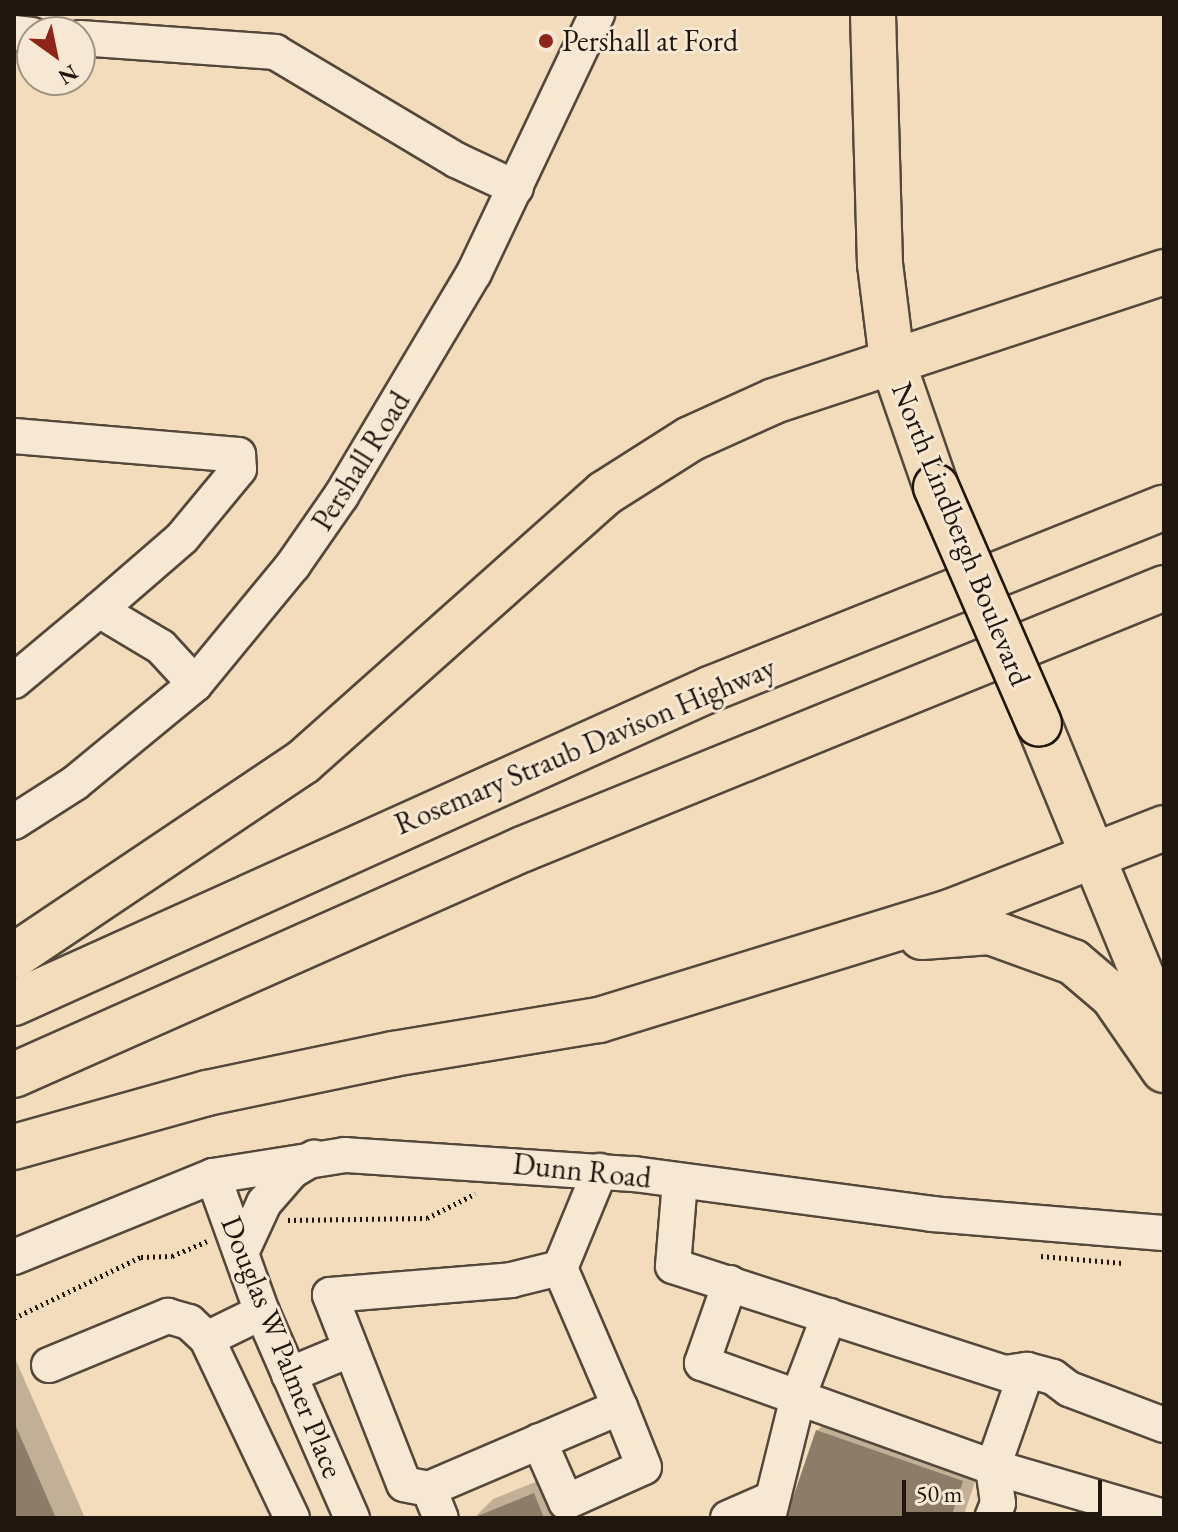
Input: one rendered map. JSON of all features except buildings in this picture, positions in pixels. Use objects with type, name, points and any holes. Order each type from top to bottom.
[{"type":"highway","name":"North Lindbergh Boulevard","points":[[873,14],[880,264],[892,360],[936,487],[1092,853]]},
{"type":"highway","points":[[14,956],[303,762],[605,493],[690,439],[774,401],[1164,272]]},
{"type":"highway","name":"Rosemary Straub Davison Highway","points":[[14,1003],[710,689],[1164,507]]},
{"type":"highway","points":[[14,1075],[523,849],[1164,588]]},
{"type":"highway","points":[[14,1147],[207,1093],[393,1054],[599,1020],[950,912],[1092,853],[1164,828]]},
{"type":"highway","points":[[763,971],[944,932],[990,932],[1073,962],[1113,996],[1164,1070]]},
{"type":"main road","name":"North Lindbergh Boulevard","points":[[1092,853],[1164,1028]]},
{"type":"street","name":"Pershall Road","points":[[14,822],[75,783],[195,684],[246,626],[341,496],[474,273],[516,188],[590,16]]},
{"type":"street","points":[[96,39],[275,52],[456,160],[516,188]]},
{"type":"street","points":[[14,436],[238,455],[239,469],[182,538],[14,681]]},
{"type":"street","points":[[99,610],[161,647],[195,684]]},
{"type":"street","points":[[241,1253],[264,1203],[292,1171],[314,1157]]},
{"type":"street","name":"Dunn Road","points":[[14,1257],[213,1176],[314,1157],[437,1157],[600,1171],[1006,1222],[1164,1233]]},
{"type":"street","points":[[539,1441],[566,1502],[644,1467],[560,1268],[600,1171]]},
{"type":"street","name":"Douglas W Palmer Place","points":[[213,1176],[262,1312],[352,1518]]},
{"type":"street","points":[[680,1181],[673,1266],[1005,1373],[1027,1370],[1164,1425]]},
{"type":"street","points":[[560,1268],[511,1280],[330,1295],[404,1484],[435,1503],[539,1441],[620,1407]]},
{"type":"street","points":[[730,1283],[702,1363],[993,1467],[1164,1517]]},
{"type":"street","points":[[207,1339],[262,1312]]},
{"type":"street","points":[[49,1365],[168,1316],[189,1322],[207,1339],[292,1518]]},
{"type":"street","points":[[728,1518],[770,1508],[798,1397],[829,1316]]},
{"type":"street","points":[[289,1375],[349,1350]]},
{"type":"street","points":[[992,1518],[998,1503],[993,1467],[1027,1370]]},
{"type":"path","points":[[275,1222],[340,1215],[427,1218],[479,1193]]},
{"type":"path","points":[[14,1318],[141,1257],[180,1254],[204,1242]]},
{"type":"place","name":"Pershall at Ford","points":[[546,41]]}]
